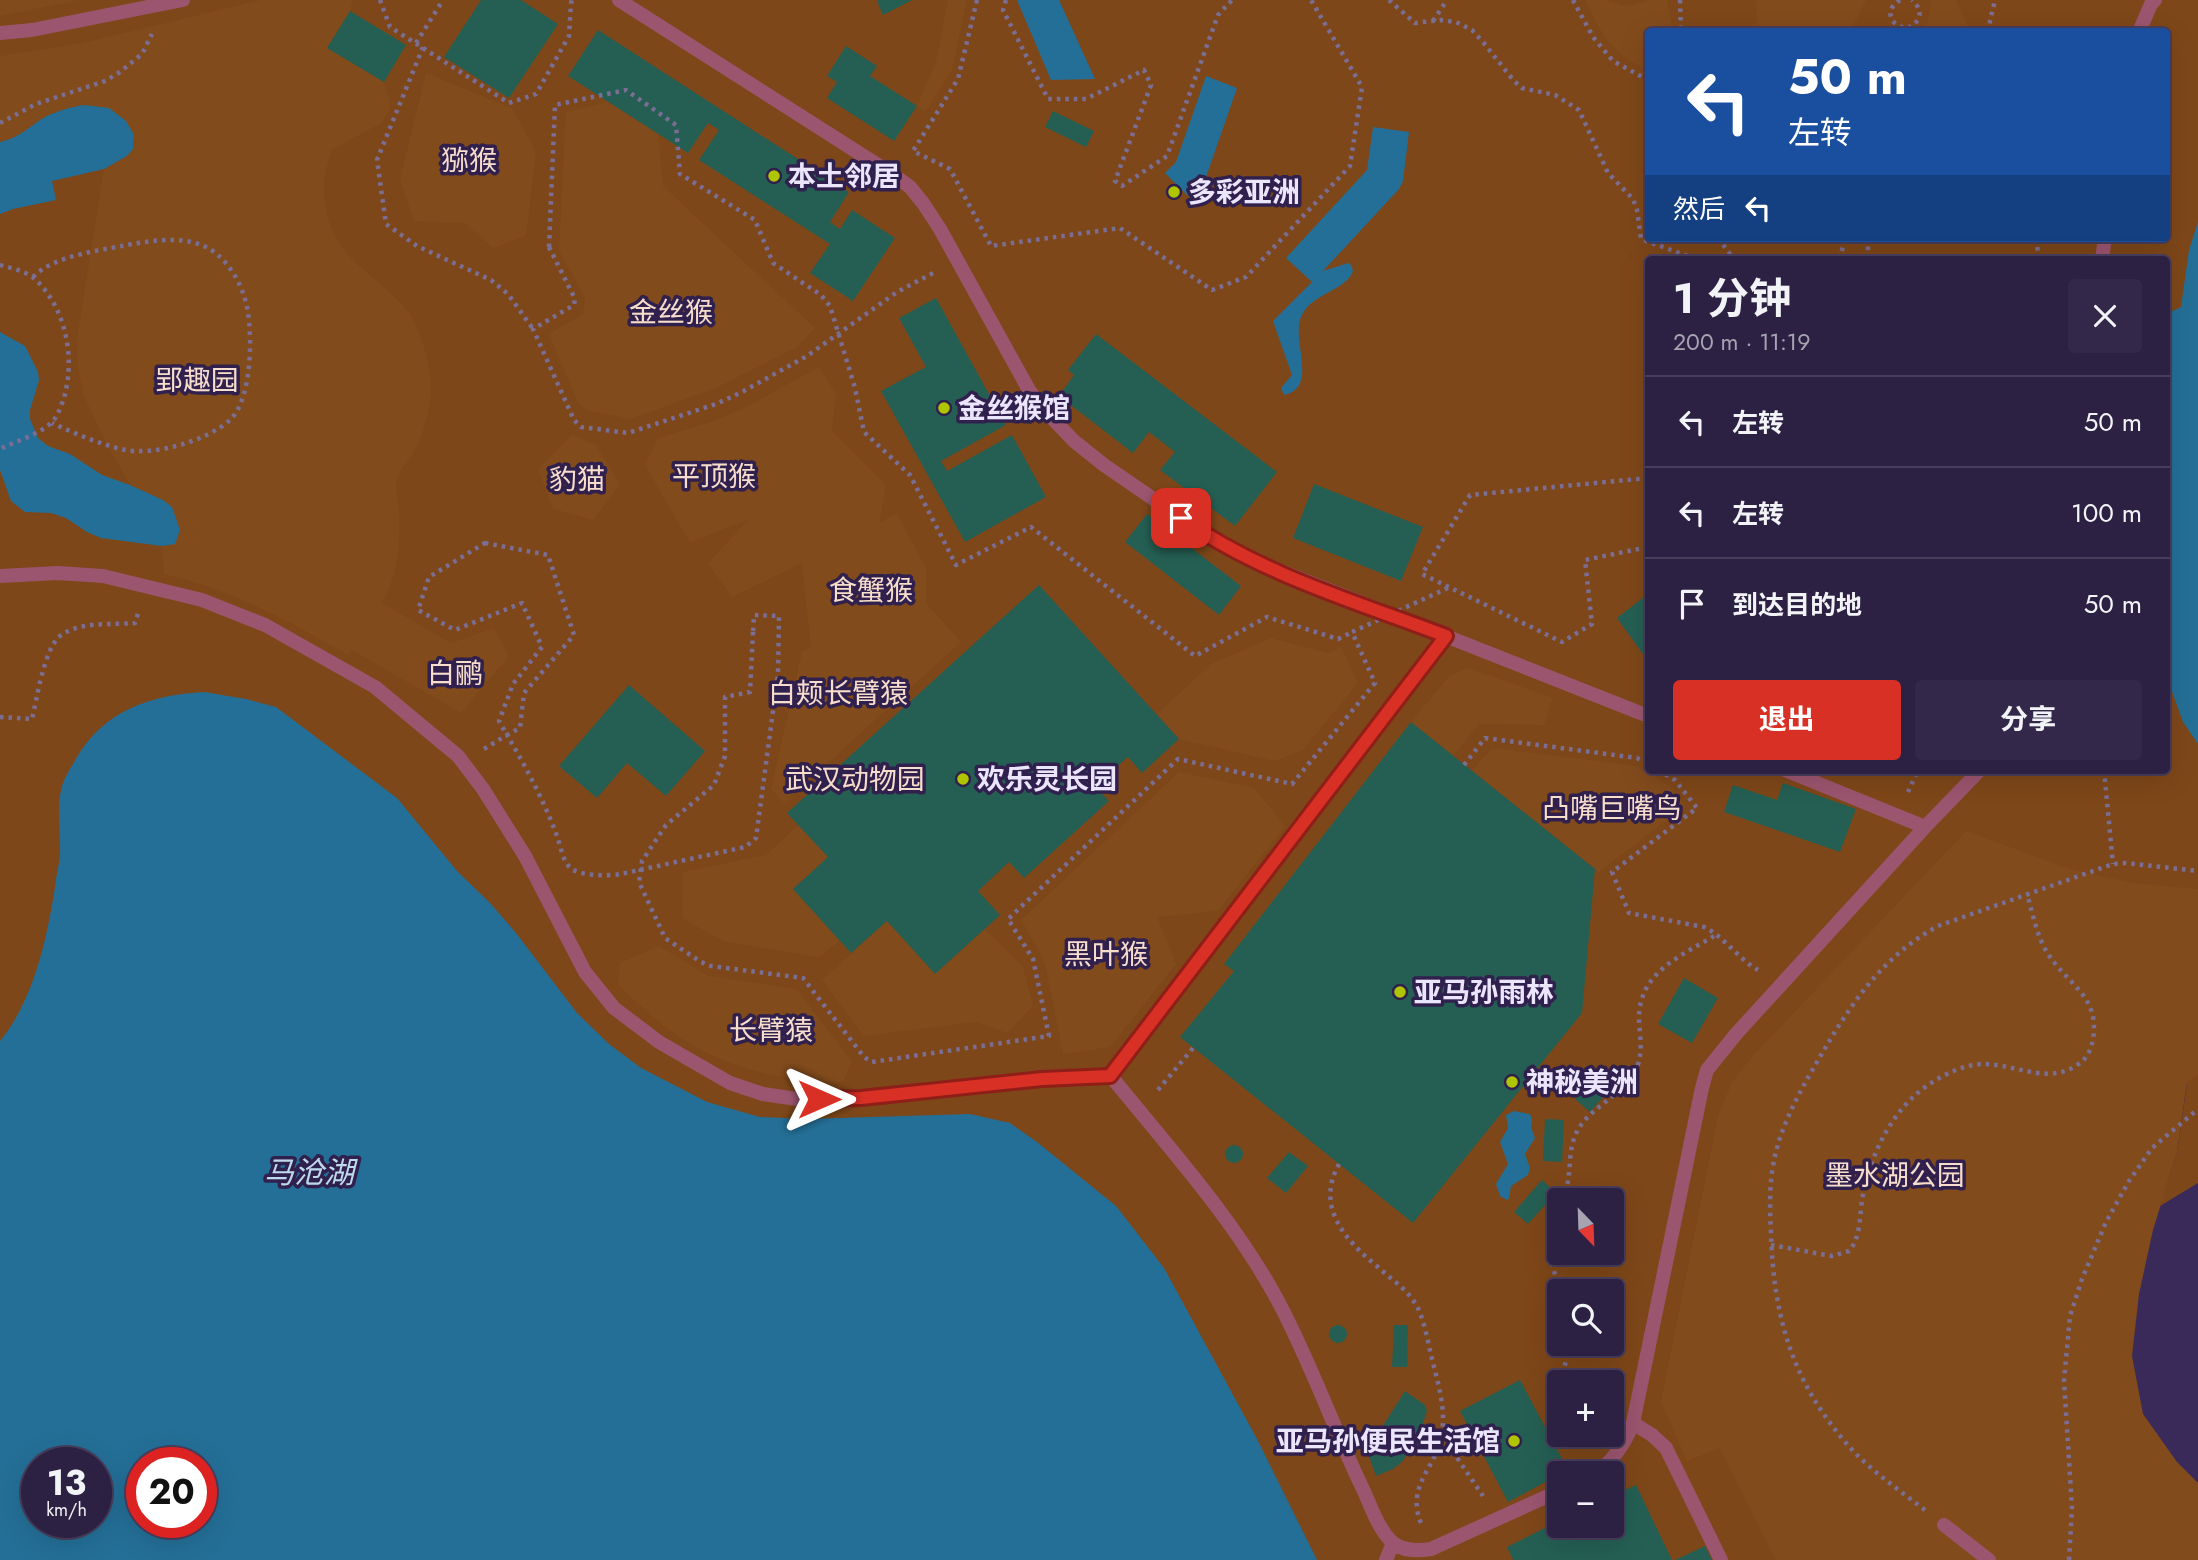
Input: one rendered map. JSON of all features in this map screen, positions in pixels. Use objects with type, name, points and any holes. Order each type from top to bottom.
[{"type":"lane","points":[[619,0],[910,187],[940,229],[1029,390],[1074,440],[1104,465],[1200,531],[1248,558],[1645,715]]},
{"type":"lane","points":[[2141,28],[2155,0]]},
{"type":"lane","points":[[0,33],[32,30],[176,1]]},
{"type":"lane","points":[[0,576],[58,573],[103,576],[202,600],[265,625],[375,687],[448,748],[483,789],[512,835],[572,950],[614,1008],[659,1042],[730,1083],[763,1094],[797,1099],[861,1098],[1042,1079],[1110,1076]]},
{"type":"lane","points":[[1110,1076],[1446,636]]},
{"type":"lane","points":[[1795,774],[1925,827]]},
{"type":"lane","points":[[1611,1461],[1633,1423],[1707,1070],[1785,980],[1976,774]]},
{"type":"lane","points":[[1110,1076],[1251,1254],[1309,1364],[1346,1452],[1380,1523],[1393,1543],[1411,1550],[1431,1549],[1547,1496]]},
{"type":"lane","points":[[1633,1423],[1666,1448],[1721,1560]]},
{"type":"lane","points":[[1944,1525],[1989,1560]]},
{"type":"lane","points":[[1386,1560],[1393,1543]]},
{"type":"path","points":[[380,0],[390,27],[509,103],[536,94],[569,36],[572,0]]},
{"type":"path","points":[[416,43],[443,0]]},
{"type":"path","points":[[977,0],[958,79],[913,150],[950,169],[991,246],[1120,228],[1212,290],[1246,277],[1350,166],[1362,87],[1311,0]]},
{"type":"path","points":[[1006,0],[1003,10],[1048,99],[1086,99],[1144,70],[1151,85],[1115,181],[1122,186],[1167,156],[1218,15],[1232,0]]},
{"type":"path","points":[[1388,0],[1415,23],[1455,22],[1472,30],[1522,88],[1555,95],[1578,110],[1608,173],[1633,199],[1641,239],[1645,240]]},
{"type":"path","points":[[1433,21],[1447,0]]},
{"type":"path","points":[[1573,0],[1593,37],[1613,61],[1645,78]]},
{"type":"path","points":[[1680,0],[1681,28]]},
{"type":"path","points":[[1896,28],[1890,12],[1900,0]]},
{"type":"path","points":[[1908,28],[1916,24],[1920,15],[1918,6],[1912,0]]},
{"type":"path","points":[[1989,28],[1995,0]]},
{"type":"path","points":[[0,123],[36,104],[105,80],[120,72],[142,54],[176,1]]},
{"type":"path","points":[[423,47],[377,160],[386,224],[418,246],[491,280],[508,295],[533,329],[574,420],[581,427],[628,433],[727,399],[807,356],[897,292],[958,260]]},
{"type":"path","points":[[533,329],[574,305],[575,299],[549,247],[555,104],[626,90],[676,125],[680,174],[755,220],[774,263],[821,295],[830,306],[855,388],[864,432],[910,475],[956,565],[1031,527],[1195,656],[1266,617],[1338,639],[1450,587]]},
{"type":"path","points":[[33,276],[40,269],[52,264],[104,249],[142,242],[189,242],[204,246],[219,256],[245,297],[249,319],[249,355],[242,402],[233,418],[214,432],[192,442],[156,449],[124,450],[91,441],[52,423]]},
{"type":"path","points":[[1649,242],[1688,256]]},
{"type":"path","points":[[1721,242],[1732,256]]},
{"type":"path","points":[[0,265],[33,276],[43,288],[58,313],[68,349],[68,379],[52,423],[0,449]]},
{"type":"path","points":[[1645,478],[1470,495],[1422,574],[1562,642],[1592,624],[1585,560],[1645,548]]},
{"type":"path","points":[[464,764],[483,749],[507,735],[520,728],[524,693],[574,635],[548,555],[485,543],[429,577],[418,610],[455,630],[522,603],[542,648],[513,684],[499,721],[507,735],[527,769],[551,819],[567,865],[575,871],[607,876],[621,874],[745,846],[756,838],[778,674],[779,617],[754,615],[750,692],[724,697],[725,756],[714,785],[666,825],[642,861],[639,882],[665,938],[711,966],[803,978],[864,1057],[872,1062],[1049,1036],[1033,959],[1008,919],[1178,759],[1292,785],[1375,683],[1352,632]]},
{"type":"path","points":[[0,717],[32,719],[51,646],[59,636],[89,626],[135,624],[146,585]]},
{"type":"path","points":[[1464,765],[1485,738],[1637,758],[1645,762]]},
{"type":"path","points":[[1666,774],[1675,779],[1697,808],[1612,872],[1629,913],[1704,927],[1755,968],[1785,980]]},
{"type":"path","points":[[2104,774],[2113,864]]},
{"type":"path","points":[[1944,1525],[1864,1462],[1840,1436],[1814,1399],[1790,1353],[1776,1301],[1769,1195],[1773,1164],[1789,1114],[1839,1026],[1877,973],[1902,949],[1926,933],[1938,926],[2113,864],[2198,871]]},
{"type":"path","points":[[1771,1245],[1832,1256],[1849,1251],[1857,1235],[1867,1178],[1883,1137],[1913,1097],[1937,1081],[1963,1068],[1983,1064],[2032,1072],[2058,1073],[2078,1065],[2086,1058],[2094,1036],[2094,1016],[2084,995],[2058,968],[2048,953],[2027,894]]},
{"type":"path","points":[[1567,1188],[1577,1130],[1587,1118],[1618,1093],[1638,1066],[1639,1006],[1649,981],[1668,965],[1716,935]]},
{"type":"path","points":[[1140,1112],[1193,1048]]},
{"type":"path","points":[[2069,1560],[2072,1508],[2064,1381],[2070,1316],[2106,1222],[2129,1181],[2152,1148],[2198,1109]]},
{"type":"path","points":[[1339,1164],[1331,1177],[1329,1194],[1332,1211],[1338,1223],[1376,1266],[1405,1288],[1418,1306],[1423,1319],[1441,1397],[1442,1436],[1416,1495],[1416,1512],[1431,1549]]},
{"type":"path","points":[[1442,1436],[1499,1518]]},
{"type":"green space","name":"武汉动物园","points":[[0,0],[2198,0],[2198,1183],[2160,1206],[2177,1152],[2187,1084],[1907,1560],[0,1560]]},
{"type":"green space","points":[[0,0],[79,0],[0,16]]},
{"type":"green space","name":"郢趣园","points":[[261,0],[353,0],[350,11],[327,48],[384,82],[391,108],[381,123],[332,150],[325,176],[326,210],[340,245],[410,314],[422,340],[431,381],[426,422],[414,452],[397,479],[399,547],[392,580],[382,603],[451,643],[494,628],[509,656],[461,713],[352,650],[347,655],[259,607],[214,589],[164,574],[162,546],[170,546],[172,507],[130,485],[84,396],[78,368],[77,339],[104,169],[127,155],[135,142],[84,105],[50,115],[0,142],[0,56],[78,44]]},
{"type":"green space","points":[[948,0],[967,0],[952,70],[925,112],[917,106],[936,62]]},
{"type":"green space","points":[[1585,0],[1604,0],[1624,6],[1648,0],[1667,0],[1672,28],[1645,28],[1645,69],[1617,50],[1597,24]]},
{"type":"green space","points":[[1757,0],[1866,0],[1852,28],[1760,28],[1756,18]]},
{"type":"green space","points":[[1932,0],[1956,0],[1969,28],[1924,28]]},
{"type":"green space","name":"猕猴","points":[[426,73],[512,108],[536,152],[526,236],[493,248],[465,223],[414,221],[400,179]]},
{"type":"green space","name":"金丝猴","points":[[608,102],[658,134],[663,186],[815,328],[797,347],[716,388],[631,419],[588,411],[578,403],[549,334],[583,314],[585,297],[559,251],[566,112]]},
{"type":"green space","points":[[819,367],[836,394],[832,431],[886,485],[879,523],[897,514],[926,568],[926,603],[961,642],[784,803],[771,789],[802,652],[811,646],[802,563],[732,597],[708,563],[749,519],[690,543],[645,465],[658,438],[714,421],[748,406]]},
{"type":"green space","name":"豹猫","points":[[572,435],[595,444],[620,484],[593,520],[553,509],[538,469]]},
{"type":"green space","points":[[1271,638],[1329,653],[1341,647],[1358,683],[1303,750],[1274,761],[1179,739],[1157,714],[1211,664]]},
{"type":"green space","points":[[1466,669],[1553,698],[1544,725],[1479,724],[1453,756],[1411,722],[1450,675]]},
{"type":"green space","name":"凸嘴巨嘴鸟","points":[[1492,748],[1635,766],[1670,786],[1685,806],[1599,872],[1472,771]]},
{"type":"green space","name":"黑叶猴","points":[[1179,772],[1254,788],[1285,826],[1218,911],[1157,917],[1176,964],[1110,1047],[1063,1054],[1046,968],[1021,920]]},
{"type":"green space","name":"长臂猿","points":[[798,825],[828,857],[793,889],[840,941],[819,957],[723,941],[682,918],[683,872],[766,855]]},
{"type":"green space","name":"墨水湖公园","points":[[1966,831],[2070,869],[2133,883],[2198,889],[2198,1075],[2187,1082],[2177,1152],[2153,1230],[2139,1294],[2132,1356],[2143,1414],[2177,1462],[2198,1483],[2198,1560],[1776,1560],[1720,1448],[1687,1461],[1661,1401],[1718,1116],[1732,1082],[1750,1059]]},
{"type":"green space","name":"长臂猿","points":[[887,921],[935,974],[985,929],[1023,967],[1033,1006],[1007,1033],[976,1022],[864,1036],[822,980]]},
{"type":"green space","name":"长臂猿","points":[[659,946],[709,976],[796,989],[852,1061],[843,1082],[797,1079],[752,1070],[710,1055],[671,1031],[618,985],[620,963]]},
{"type":"water","points":[[1017,0],[1059,0],[1095,79],[1051,80]]},
{"type":"water","points":[[1206,76],[1237,88],[1205,180],[1188,196],[1165,173],[1176,162]]},
{"type":"water","points":[[84,105],[109,108],[126,121],[134,135],[133,149],[127,156],[104,169],[52,181],[56,200],[0,214],[0,142],[19,135],[50,115]]},
{"type":"water","points":[[1373,127],[1409,132],[1403,181],[1399,189],[1323,271],[1348,263],[1353,271],[1343,283],[1312,302],[1301,317],[1300,383],[1294,391],[1284,395],[1281,388],[1292,375],[1273,321],[1312,282],[1286,258],[1367,170]]},
{"type":"water","points":[[2198,222],[2198,744],[2183,722],[2170,686],[2170,312],[2181,307],[2189,250]]},
{"type":"water","points":[[0,332],[25,346],[38,372],[39,380],[30,419],[38,438],[48,446],[70,454],[102,475],[163,500],[172,507],[180,530],[175,544],[162,546],[101,538],[66,518],[51,513],[25,512],[11,501],[0,470]]},
{"type":"water","name":"马沧湖","points":[[204,692],[276,707],[397,798],[457,871],[516,933],[577,1013],[609,1044],[641,1068],[707,1102],[760,1117],[805,1119],[970,1114],[1010,1123],[1037,1142],[1116,1206],[1164,1268],[1257,1439],[1317,1560],[0,1560],[0,1041],[22,1007],[43,947],[60,859],[59,803],[67,775],[88,741],[101,727],[131,708],[166,697]]},
{"type":"water","points":[[1514,1111],[1530,1114],[1535,1138],[1525,1154],[1530,1168],[1528,1175],[1511,1186],[1507,1200],[1500,1196],[1496,1184],[1508,1164],[1500,1142],[1508,1128],[1506,1115]]},
{"type":"building","points":[[481,0],[521,0],[558,24],[509,98],[444,57]]},
{"type":"building","points":[[912,0],[883,15],[877,1]]},
{"type":"building","points":[[350,11],[406,45],[384,82],[327,48]]},
{"type":"building","name":"本土邻居","points":[[598,30],[849,192],[830,222],[840,229],[852,210],[895,238],[853,301],[810,273],[830,244],[699,160],[719,130],[708,123],[688,153],[568,76]]},
{"type":"building","points":[[846,46],[877,66],[870,76],[917,106],[894,141],[827,98],[837,82],[827,76]]},
{"type":"building","points":[[1053,111],[1094,131],[1086,147],[1045,127]]},
{"type":"building","name":"金丝猴馆","points":[[936,298],[1006,425],[941,461],[947,471],[1012,435],[1046,497],[965,542],[881,391],[926,367],[899,318]]},
{"type":"building","points":[[1096,334],[1277,472],[1235,526],[1160,470],[1175,452],[1149,432],[1133,453],[1059,396],[1074,375],[1068,370]]},
{"type":"building","points":[[1314,484],[1423,527],[1401,581],[1293,538]]},
{"type":"building","points":[[1147,514],[1241,586],[1219,615],[1125,542]]},
{"type":"building","name":"欢乐灵长园","points":[[1039,585],[1179,739],[1142,773],[1128,757],[1095,786],[1109,801],[1024,878],[1009,862],[978,891],[1000,915],[935,974],[887,921],[851,953],[793,889],[828,857],[787,813]]},
{"type":"building","points":[[1645,596],[1645,657],[1617,618]]},
{"type":"building","points":[[629,685],[705,751],[666,796],[627,763],[597,798],[559,766]]},
{"type":"building","name":"亚马孙雨林","points":[[1411,722],[1595,869],[1582,1013],[1413,1223],[1180,1037],[1234,971],[1224,964]]},
{"type":"building","points":[[1783,783],[1856,809],[1840,852],[1724,812],[1733,785],[1777,800]]},
{"type":"building","points":[[1684,978],[1718,998],[1692,1043],[1658,1024]]},
{"type":"building","points":[[1604,1068],[1618,1080],[1590,1112],[1575,1099]]},
{"type":"building","points":[[1545,1119],[1564,1120],[1562,1162],[1543,1161]]},
{"type":"building","points":[[1230,1145],[1238,1145],[1243,1154],[1241,1161],[1230,1163],[1225,1158],[1225,1150]]},
{"type":"building","points":[[1289,1152],[1308,1166],[1286,1193],[1267,1178]]},
{"type":"building","points":[[1542,1180],[1551,1188],[1547,1188],[1547,1203],[1528,1224],[1514,1212]]},
{"type":"building","points":[[1338,1325],[1344,1328],[1347,1334],[1344,1340],[1338,1343],[1332,1340],[1329,1334],[1332,1328]]},
{"type":"building","points":[[1394,1325],[1408,1325],[1407,1367],[1392,1367]]},
{"type":"building","name":"亚马孙便民生活馆","points":[[1520,1380],[1547,1431],[1547,1447],[1556,1447],[1563,1461],[1547,1461],[1547,1481],[1508,1502],[1460,1411]]},
{"type":"building","points":[[1405,1391],[1425,1405],[1427,1411],[1418,1438],[1402,1462],[1376,1476],[1367,1451]]},
{"type":"building","points":[[1636,1485],[1672,1560],[1513,1560],[1507,1547],[1547,1527],[1547,1538],[1624,1538],[1624,1490]]},
{"type":"building","points":[[1705,1546],[1712,1560],[1675,1560]]},
{"type":"place","name":"本土邻居","points":[[774,176]]},
{"type":"place","name":"多彩亚洲","points":[[1174,192]]},
{"type":"place","name":"金丝猴馆","points":[[944,408]]},
{"type":"place","name":"欢乐灵长园","points":[[963,779]]},
{"type":"place","name":"亚马孙雨林","points":[[1400,992]]},
{"type":"place","name":"神秘美洲","points":[[1512,1082]]},
{"type":"place","name":"亚马孙便民生活馆","points":[[1514,1441]]},
{"type":"route","points":[[819,1099],[861,1098],[1042,1079],[1110,1076],[1446,636],[1248,558],[1181,518]]},
{"type":"park label","name":"平顶猴","points":[[714,476]]},
{"type":"park label","name":"食蟹猴","points":[[871,590]]},
{"type":"park label","name":"白鹂","points":[[455,673]]},
{"type":"park label","name":"白颊长臂猿","points":[[838,693]]}]
